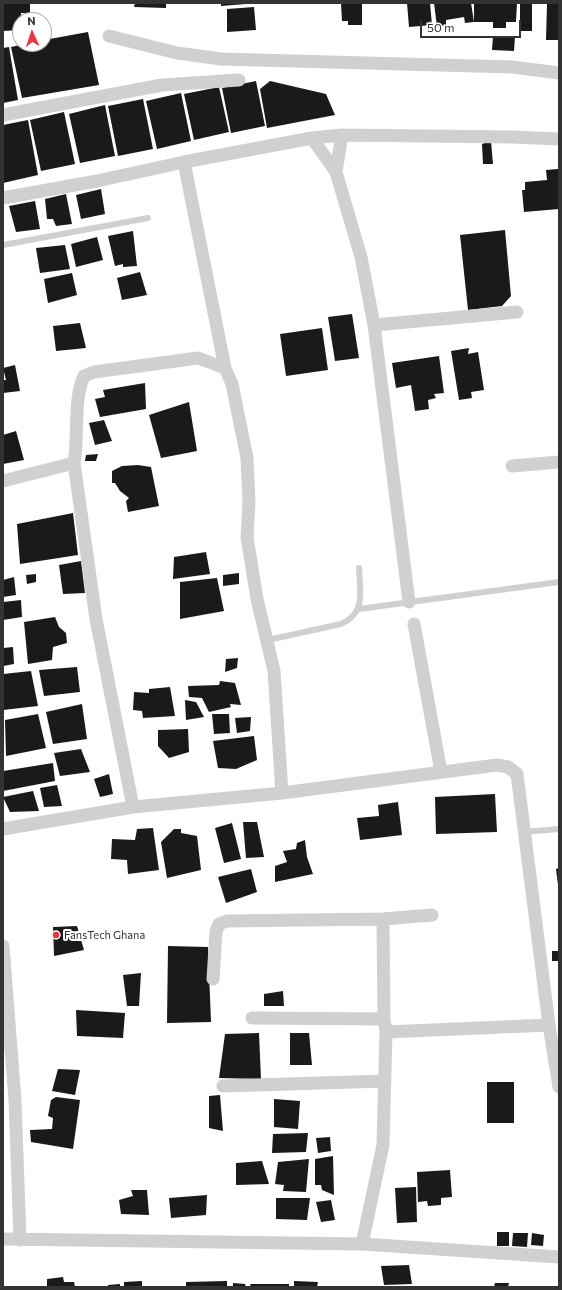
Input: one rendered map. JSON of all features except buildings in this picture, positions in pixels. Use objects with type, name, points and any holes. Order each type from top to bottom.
[{"type":"street","points":[[109,36],[177,53],[221,59],[512,67],[559,73]]},
{"type":"street","points":[[3,115],[162,85],[239,80]]},
{"type":"street","points":[[336,172],[342,135]]},
{"type":"street","points":[[3,198],[97,181],[184,162],[312,138],[342,135],[559,139]]},
{"type":"street","points":[[312,138],[336,172],[361,257],[374,325],[409,602]]},
{"type":"street","points":[[184,162],[225,368],[232,384],[247,458],[249,503],[248,537],[257,600],[268,640],[274,671],[282,793]]},
{"type":"street","points":[[374,325],[517,312]]},
{"type":"street","points":[[134,807],[96,619],[74,463],[77,446],[79,387],[84,376],[94,372],[198,358],[225,368]]},
{"type":"street","points":[[512,466],[559,462]]},
{"type":"street","points":[[3,481],[74,463]]},
{"type":"street","points":[[414,624],[441,772]]},
{"type":"street","points":[[3,829],[134,807],[282,793],[497,765],[508,767],[517,774],[549,1025],[559,1088]]},
{"type":"street","points":[[213,979],[216,932],[219,924],[227,921],[383,919],[432,915]]},
{"type":"street","points":[[362,1244],[383,1146],[386,1032],[384,1019],[383,919]]},
{"type":"street","points":[[3,946],[5,1005],[15,1100],[20,1240]]},
{"type":"street","points":[[252,1018],[384,1019]]},
{"type":"street","points":[[386,1032],[549,1025]]},
{"type":"street","points":[[223,1086],[385,1081]]},
{"type":"street","points":[[3,1239],[362,1244],[559,1257]]},
{"type":"lane","points":[[3,245],[148,218]]},
{"type":"lane","points":[[268,640],[341,624],[351,620],[359,609],[360,568]]},
{"type":"lane","points":[[359,609],[559,582]]},
{"type":"lane","points":[[524,832],[559,829]]},
{"type":"place","name":"FansTech Ghana","points":[[56,935]]}]
